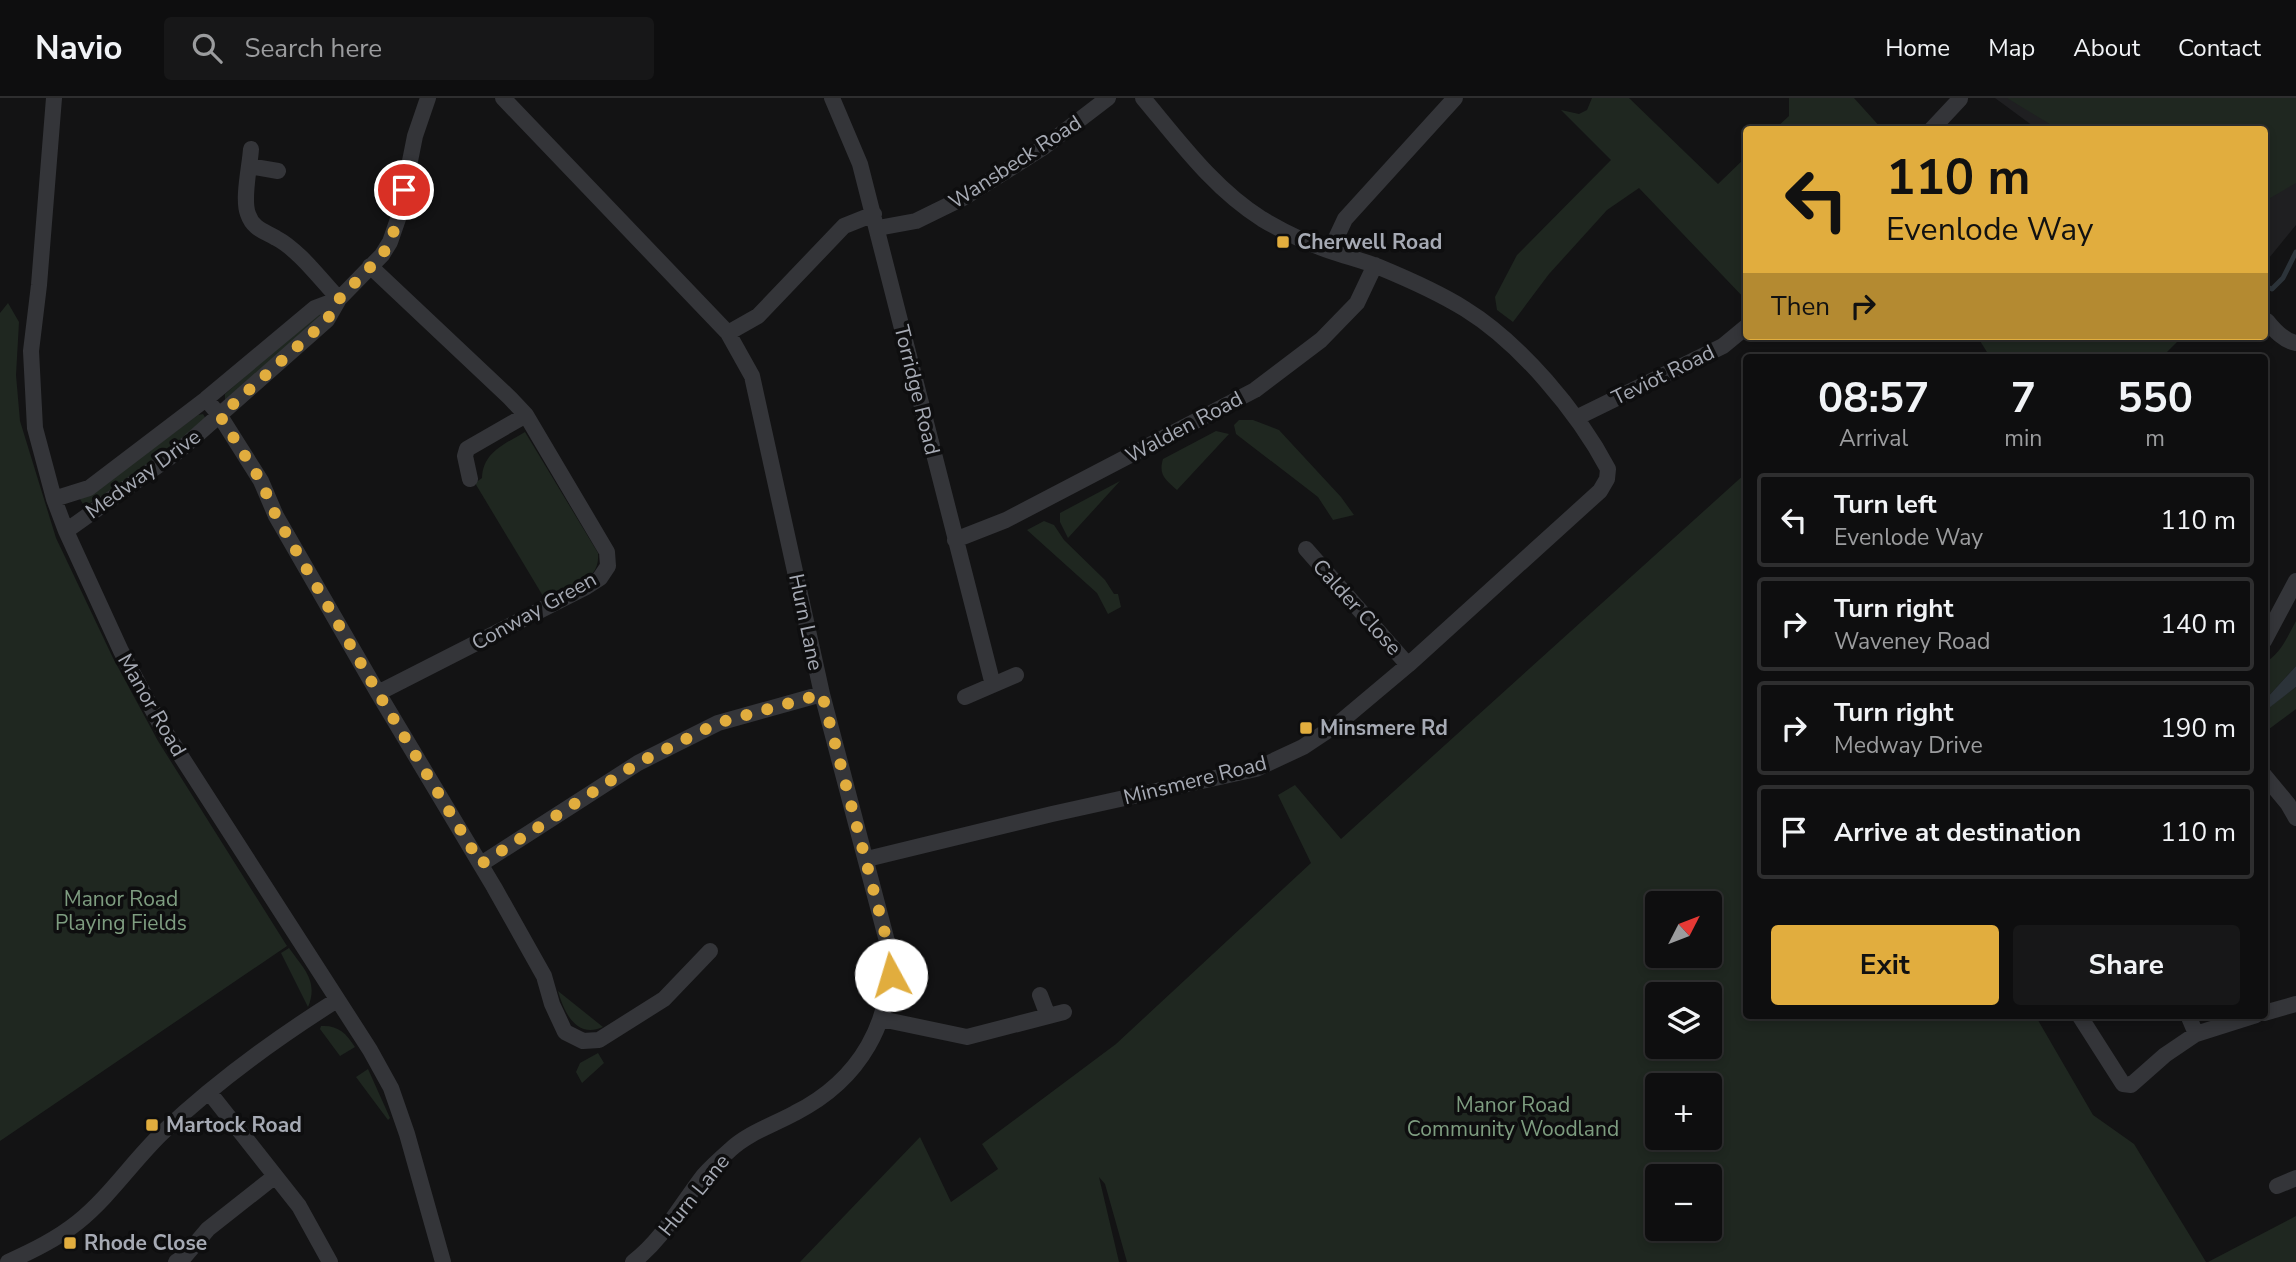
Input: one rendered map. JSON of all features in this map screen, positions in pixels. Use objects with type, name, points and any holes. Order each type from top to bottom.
[{"type":"street","name":"Manor Road","points":[[54,98],[31,351],[35,428],[54,499],[121,652],[159,722],[370,1050],[391,1088],[407,1134],[443,1262]]},
{"type":"street","name":"Medway Drive","points":[[66,531],[180,450],[327,320],[339,299],[386,248],[394,229],[415,136],[428,98]]},
{"type":"street","name":"Hurn Lane","points":[[503,98],[727,333],[752,376],[822,694],[889,949],[891,975],[881,1019],[874,1037],[853,1070],[826,1094],[733,1147],[705,1174],[662,1236],[633,1262]]},
{"type":"street","name":"Torridge Road","points":[[832,98],[860,164],[876,221],[993,685]]},
{"type":"street","name":"Wansbeck Road","points":[[876,221],[916,221],[965,197],[1044,147],[1108,98]]},
{"type":"street","points":[[1143,98],[1204,170],[1259,217],[1330,251],[1375,265],[1421,285],[1466,310],[1514,349],[1553,389],[1576,418]]},
{"type":"street","points":[[1330,251],[1345,219],[1455,98]]},
{"type":"street","points":[[1935,126],[1960,99]]},
{"type":"street","points":[[251,149],[246,206],[248,216],[257,229],[278,238],[293,251],[339,299]]},
{"type":"street","points":[[250,166],[278,171]]},
{"type":"street","points":[[727,333],[758,316],[844,226],[876,221]]},
{"type":"street","name":"Walden Road","points":[[955,540],[1006,520],[1255,390],[1321,340],[1357,303],[1375,265]]},
{"type":"street","name":"Conway Green","points":[[370,266],[526,415],[607,552],[608,566],[600,579],[586,587],[378,693]]},
{"type":"street","name":"Medway Drive","points":[[54,499],[89,488],[206,399],[315,308],[339,299]]},
{"type":"street","points":[[2268,322],[2276,332],[2296,343]]},
{"type":"street","name":"Teviot Road","points":[[1576,418],[1723,346],[1743,329]]},
{"type":"street","points":[[206,399],[220,416],[261,481],[276,516],[481,864],[544,976],[552,1004],[565,1032],[583,1041],[600,1040],[664,999],[710,951]]},
{"type":"street","points":[[470,479],[465,456],[467,449],[526,415]]},
{"type":"street","name":"Minsmere Road","points":[[867,859],[1255,769],[1303,747],[1339,723],[1408,665],[1600,491],[1607,479],[1608,469],[1576,418]]},
{"type":"street","name":"Calder Close","points":[[1306,549],[1408,665]]},
{"type":"street","points":[[2268,634],[2296,581]]},
{"type":"street","points":[[965,697],[1016,675]]},
{"type":"street","points":[[481,864],[638,763],[718,723],[822,694]]},
{"type":"street","points":[[2268,780],[2296,818]]},
{"type":"street","points":[[881,1019],[967,1037],[1056,1014],[1040,995]]},
{"type":"street","points":[[8,1262],[29,1253],[78,1222],[160,1135],[209,1092],[256,1054],[337,1000]]},
{"type":"street","points":[[2268,1012],[2296,1004]]},
{"type":"street","points":[[2082,1019],[2123,1084],[2131,1085],[2165,1055],[2196,1034],[2243,1019]]},
{"type":"street","points":[[2190,1019],[2196,1034]]},
{"type":"street","points":[[209,1092],[299,1206],[330,1262]]},
{"type":"street","points":[[176,1262],[208,1229],[274,1177]]},
{"type":"street","points":[[2277,1186],[2296,1178]]},
{"type":"shaded area","points":[[1995,98],[2296,98],[2296,225],[2268,259],[2268,126],[2033,126]]},
{"type":"shaded area","points":[[2296,666],[2296,687],[2268,709],[2268,697]]},
{"type":"green space","points":[[1592,98],[1629,98],[1718,184],[1743,160],[1743,297],[1639,188],[1607,210],[1549,274],[1513,322],[1497,310],[1495,297],[1517,255],[1611,160],[1561,110],[1579,114],[1587,110]]},
{"type":"green space","points":[[1789,98],[1854,98],[1879,126],[1778,126],[1789,116]]},
{"type":"green space","points":[[2007,98],[2296,98],[2296,183],[2268,199],[2268,126],[2053,126]]},
{"type":"green space","name":"Manor Road Playing Fields","points":[[8,303],[19,322],[16,375],[20,421],[56,538],[113,658],[158,741],[287,946],[0,1141],[0,313]]},
{"type":"green space","points":[[325,306],[331,308],[225,400],[225,394]]},
{"type":"green space","points":[[1979,340],[2179,340],[2165,354],[1988,354]]},
{"type":"green space","points":[[203,414],[206,419],[204,423],[102,497],[84,506],[80,499]]},
{"type":"green space","points":[[1239,420],[1253,420],[1279,430],[1341,497],[1354,515],[1333,520],[1318,497],[1236,434],[1234,425]]},
{"type":"green space","points":[[1216,431],[1229,434],[1177,490],[1162,473],[1163,459]]},
{"type":"green space","points":[[525,432],[598,553],[598,563],[589,578],[573,589],[546,601],[475,483],[482,478],[483,469],[491,455]]},
{"type":"green space","name":"Manor Road Community Woodland","points":[[1743,476],[1743,1019],[2037,1019],[2093,1115],[2134,1144],[2206,1262],[1127,1262],[1105,1184],[1099,1177],[1119,1262],[800,1262],[920,1137],[951,1202],[998,1169],[982,1144],[1116,1044],[1311,863],[1278,795],[1295,785],[1341,839]]},
{"type":"green space","points":[[1120,481],[1068,538],[1060,522],[1060,513]]},
{"type":"green space","points":[[1044,521],[1054,525],[1064,540],[1105,580],[1114,594],[1118,594],[1121,607],[1108,614],[1097,593],[1027,530]]},
{"type":"green space","points":[[2296,621],[2296,666],[2268,697],[2268,660],[2286,639]]},
{"type":"green space","points":[[2296,687],[2296,709],[2268,730],[2268,708]]},
{"type":"green space","points":[[289,948],[311,982],[308,1007],[281,953]]},
{"type":"green space","points":[[558,991],[603,1027],[594,1030],[578,1026],[568,1015]]},
{"type":"green space","points":[[321,1026],[341,1031],[355,1047],[340,1056],[320,1029]]},
{"type":"green space","points":[[598,1053],[604,1063],[582,1083],[576,1072],[580,1063]]},
{"type":"green space","points":[[368,1069],[390,1118],[388,1120],[356,1077]]},
{"type":"green space","points":[[2296,1216],[2296,1262],[2208,1262]]},
{"type":"waterway","points":[[2268,288],[2272,289],[2283,278],[2296,252]]},
{"type":"place","name":"Cherwell Road","points":[[1283,242]]},
{"type":"place","name":"Minsmere Rd","points":[[1306,728]]},
{"type":"place","name":"Martock Road","points":[[152,1125]]},
{"type":"place","name":"Rhode Close","points":[[70,1243]]},
{"type":"route","points":[[404,190],[399,216],[390,242],[382,255],[339,299],[327,320],[220,416],[261,481],[276,516],[378,693],[481,864],[638,763],[718,723],[822,694],[867,859],[889,949],[891,975]]}]
